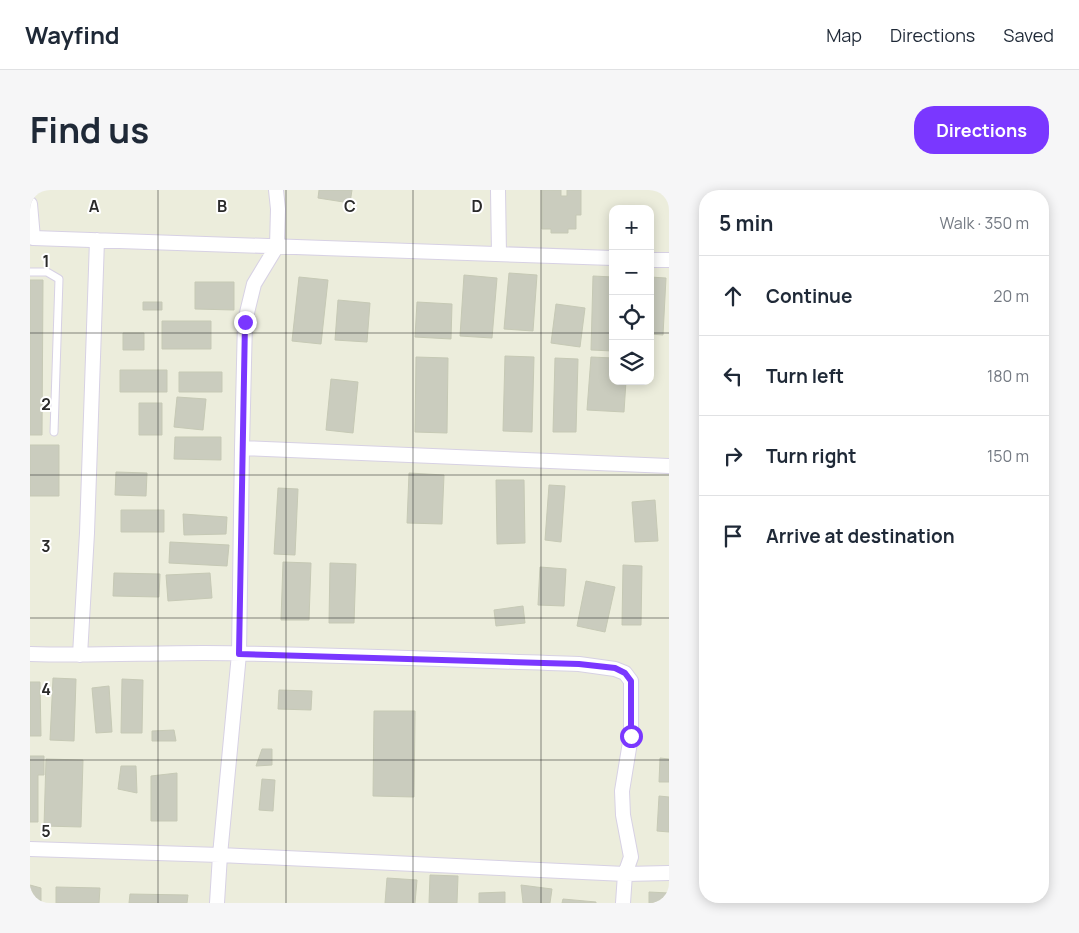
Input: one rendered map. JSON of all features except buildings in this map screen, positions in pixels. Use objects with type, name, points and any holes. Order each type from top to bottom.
[{"type":"street","points":[[217,903],[239,654],[245,322],[254,284],[277,246],[278,209],[276,190]]},
{"type":"street","points":[[498,190],[499,254]]},
{"type":"street","points":[[30,204],[33,238],[609,258]]},
{"type":"street","points":[[80,656],[87,533],[97,240]]},
{"type":"street","points":[[654,260],[669,260]]},
{"type":"street","points":[[242,448],[669,466]]},
{"type":"street","points":[[30,654],[80,656],[239,654],[579,664],[615,668],[625,673],[631,681],[631,736],[622,791],[623,814],[631,857],[625,874],[623,903]]},
{"type":"street","points":[[30,850],[220,855],[625,874],[669,873]]},
{"type":"lane","points":[[30,272],[47,272],[59,279],[54,432]]},
{"type":"route","points":[[245,322],[239,654],[579,664],[615,668],[625,673],[631,681],[631,736]]}]
